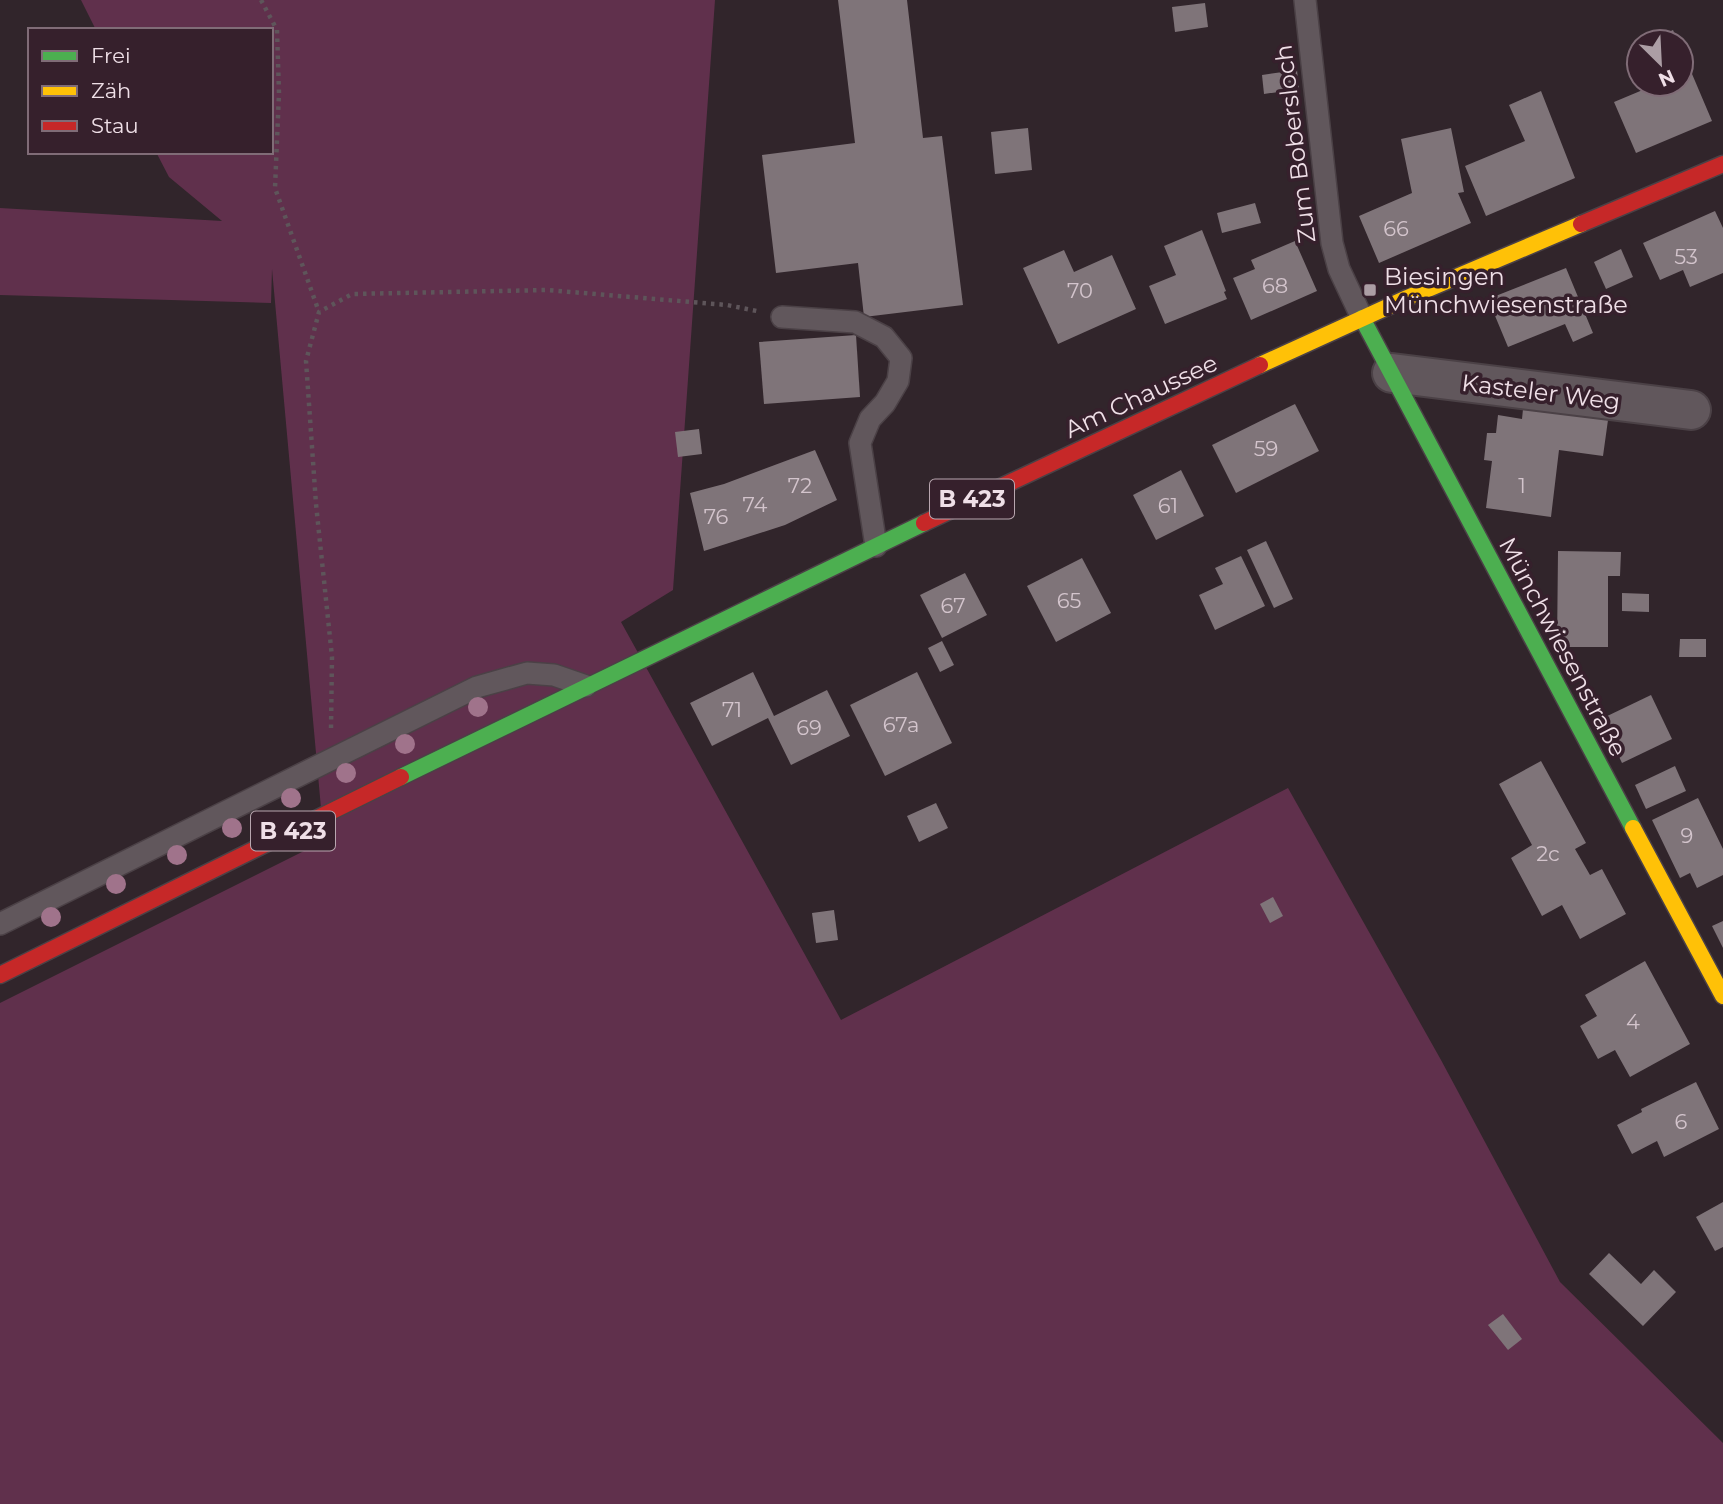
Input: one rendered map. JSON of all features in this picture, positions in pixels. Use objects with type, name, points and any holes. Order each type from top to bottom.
[{"type":"main road","name":"Am Chaussee","points":[[586,686],[985,492],[1362,318],[1723,164]]},
{"type":"main road","name":"Münchwiesenstraße","points":[[1362,318],[1723,996]]},
{"type":"main road","name":"B 423","points":[[0,975],[586,686]]},
{"type":"street","name":"Kasteler Weg","points":[[1392,373],[1691,410]]},
{"type":"lane","name":"Zum Bobersloch","points":[[1305,0],[1332,243],[1339,270],[1362,318]]},
{"type":"lane","points":[[782,317],[855,322],[884,337],[901,358],[898,380],[885,403],[870,419],[860,443],[876,546]]},
{"type":"lane","points":[[0,924],[477,687],[527,673],[554,675],[586,686]]},
{"type":"path","points":[[261,0],[277,30],[279,93],[275,188],[319,312],[306,361],[316,504],[332,657],[330,760]]},
{"type":"path","points":[[319,312],[352,293],[547,290],[727,304],[782,317]]},
{"type":"shaded area","points":[[81,0],[715,0],[673,590],[621,622],[841,1020],[1288,788],[1441,1060],[1560,1282],[1723,1443],[1723,1504],[0,1504],[0,1003],[324,841],[272,269],[271,303],[0,295],[0,208],[222,221],[169,177],[157,154],[273,154],[273,28],[95,28]]},
{"type":"building","points":[[838,0],[907,0],[923,138],[942,136],[963,305],[864,317],[858,263],[776,273],[762,155],[855,143]]},
{"type":"building","points":[[1205,3],[1208,27],[1175,32],[1172,7]]},
{"type":"building","points":[[1297,70],[1299,89],[1264,94],[1262,75]]},
{"type":"building","points":[[1695,81],[1712,121],[1636,153],[1614,102],[1625,97],[1695,98]]},
{"type":"building","points":[[1541,91],[1575,178],[1486,216],[1465,166],[1525,141],[1509,105]]},
{"type":"building","points":[[1028,128],[1032,170],[995,174],[991,132]]},
{"type":"building","points":[[1451,128],[1464,192],[1458,193],[1471,223],[1379,263],[1359,216],[1412,193],[1401,139]]},
{"type":"building","points":[[1255,203],[1261,223],[1222,233],[1217,213]]},
{"type":"building","points":[[1715,211],[1723,228],[1723,273],[1690,287],[1683,270],[1660,280],[1643,243]]},
{"type":"building","points":[[1202,230],[1227,299],[1165,324],[1149,286],[1176,275],[1164,246]]},
{"type":"building","points":[[1295,241],[1317,291],[1251,320],[1233,278],[1255,269],[1251,260]]},
{"type":"building","points":[[1621,249],[1633,277],[1606,289],[1594,262]]},
{"type":"building","points":[[1064,250],[1074,272],[1112,255],[1136,309],[1058,344],[1023,268]]},
{"type":"building","points":[[1566,268],[1593,333],[1573,342],[1565,324],[1508,347],[1488,299]]},
{"type":"building","points":[[856,335],[860,397],[764,404],[759,342]]},
{"type":"building","points":[[1295,404],[1319,451],[1236,493],[1212,445]]},
{"type":"building","points":[[1523,409],[1608,420],[1603,456],[1559,450],[1551,517],[1486,508],[1492,461],[1484,460],[1487,433],[1496,433],[1498,415],[1522,419]]},
{"type":"building","points":[[699,429],[702,454],[678,457],[675,432]]},
{"type":"building","points":[[815,450],[837,500],[785,525],[704,551],[690,493],[724,484]]},
{"type":"building","points":[[1181,470],[1204,516],[1156,540],[1133,495]]},
{"type":"building","points":[[1266,541],[1293,599],[1274,608],[1247,550]]},
{"type":"building","points":[[1558,551],[1621,552],[1620,576],[1608,576],[1608,647],[1557,647]]},
{"type":"building","points":[[1241,556],[1265,606],[1215,630],[1199,595],[1223,584],[1215,568]]},
{"type":"building","points":[[1082,558],[1111,613],[1056,642],[1027,586]]},
{"type":"building","points":[[965,573],[987,615],[942,638],[920,595]]},
{"type":"building","points":[[1622,593],[1649,594],[1649,612],[1622,611]]},
{"type":"building","points":[[1680,639],[1706,639],[1706,657],[1679,657]]},
{"type":"building","points":[[942,641],[954,665],[940,672],[928,648]]},
{"type":"building","points":[[753,672],[774,716],[827,690],[850,736],[791,765],[768,718],[712,746],[690,703]]},
{"type":"building","points":[[917,672],[952,743],[885,776],[850,705]]},
{"type":"building","points":[[1651,695],[1672,739],[1622,763],[1601,719]]},
{"type":"building","points":[[1541,761],[1586,843],[1575,849],[1590,875],[1602,869],[1626,914],[1580,939],[1562,905],[1542,916],[1511,858],[1532,845],[1499,784]]},
{"type":"building","points":[[1675,766],[1686,791],[1646,809],[1635,785]]},
{"type":"building","points":[[1698,798],[1723,849],[1723,875],[1697,888],[1690,873],[1680,878],[1652,820]]},
{"type":"building","points":[[936,803],[948,828],[919,842],[907,816]]},
{"type":"building","points":[[1273,897],[1283,916],[1270,923],[1260,904]]},
{"type":"building","points":[[834,910],[838,940],[816,943],[812,913]]},
{"type":"building","points":[[1723,921],[1723,948],[1712,926]]},
{"type":"building","points":[[1645,961],[1690,1044],[1630,1077],[1615,1050],[1598,1059],[1580,1026],[1597,1016],[1585,995]]},
{"type":"building","points":[[1696,1082],[1719,1129],[1664,1157],[1657,1141],[1632,1154],[1617,1125],[1642,1112],[1641,1109]]},
{"type":"building","points":[[1723,1202],[1723,1247],[1715,1251],[1696,1217]]},
{"type":"building","points":[[1609,1253],[1641,1284],[1654,1270],[1676,1292],[1643,1326],[1589,1274]]},
{"type":"building","points":[[1503,1314],[1522,1339],[1508,1350],[1488,1325]]},
{"type":"traffic: fast","points":[[1362,318],[1633,828]]},
{"type":"traffic: fast","points":[[401,777],[924,523]]},
{"type":"traffic: slow","points":[[1260,365],[1407,298],[1581,224]]},
{"type":"traffic: slow","points":[[1633,828],[1723,996]]},
{"type":"traffic: jam","points":[[1581,224],[1723,164]]},
{"type":"traffic: jam","points":[[924,523],[1260,365]]},
{"type":"traffic: jam","points":[[0,975],[401,777]]},
{"type":"place","name":"Biesingen Münchwiesenstraße","points":[[1370,290]]}]
